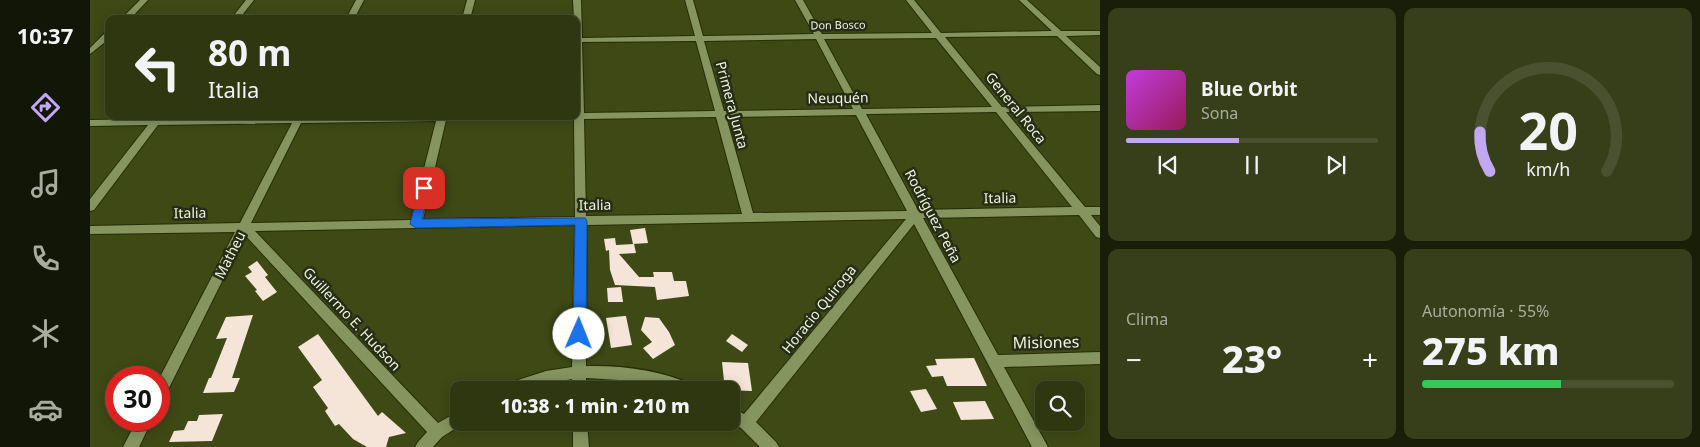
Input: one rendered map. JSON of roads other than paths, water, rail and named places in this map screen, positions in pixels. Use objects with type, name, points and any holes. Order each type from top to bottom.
[{"type":"street","points":[[128,15],[144,0]]},
{"type":"street","points":[[239,15],[250,0]]},
{"type":"street","points":[[352,15],[360,0]]},
{"type":"street","points":[[467,15],[471,0]]},
{"type":"street","points":[[577,0],[577,15]]},
{"type":"street","name":"Primera Junta","points":[[689,0],[749,218]]},
{"type":"street","name":"Rodríguez Peña","points":[[799,0],[1040,447]]},
{"type":"street","name":"General Roca","points":[[910,0],[1100,234]]},
{"type":"street","points":[[1023,0],[1100,72]]},
{"type":"street","name":"Don Bosco","points":[[580,40],[1100,33]]},
{"type":"street","points":[[92,48],[105,37]]},
{"type":"street","points":[[92,48],[105,46]]},
{"type":"street","name":"Neuquén","points":[[580,116],[1100,108]]},
{"type":"street","points":[[90,123],[141,120]]},
{"type":"street","points":[[90,207],[157,120]]},
{"type":"street","name":"Matheu","points":[[170,372],[298,120]]},
{"type":"street","points":[[416,224],[441,120]]},
{"type":"street","points":[[578,120],[581,221],[579,381]]},
{"type":"street","name":"Italia","points":[[90,230],[1100,211]]},
{"type":"street","name":"Horacio Quiroga","points":[[746,423],[915,215]]},
{"type":"street","name":"Guillermo E. Hudson","points":[[244,227],[437,432]]},
{"type":"street","name":"Misiones","points":[[993,361],[1100,358]]},
{"type":"street","points":[[529,381],[579,371],[629,373],[657,381]]},
{"type":"street","points":[[740,419],[771,447]]},
{"type":"street","points":[[423,447],[437,432],[450,424]]},
{"type":"street","points":[[131,447],[139,431]]},
{"type":"street","points":[[580,431],[581,447]]}]
